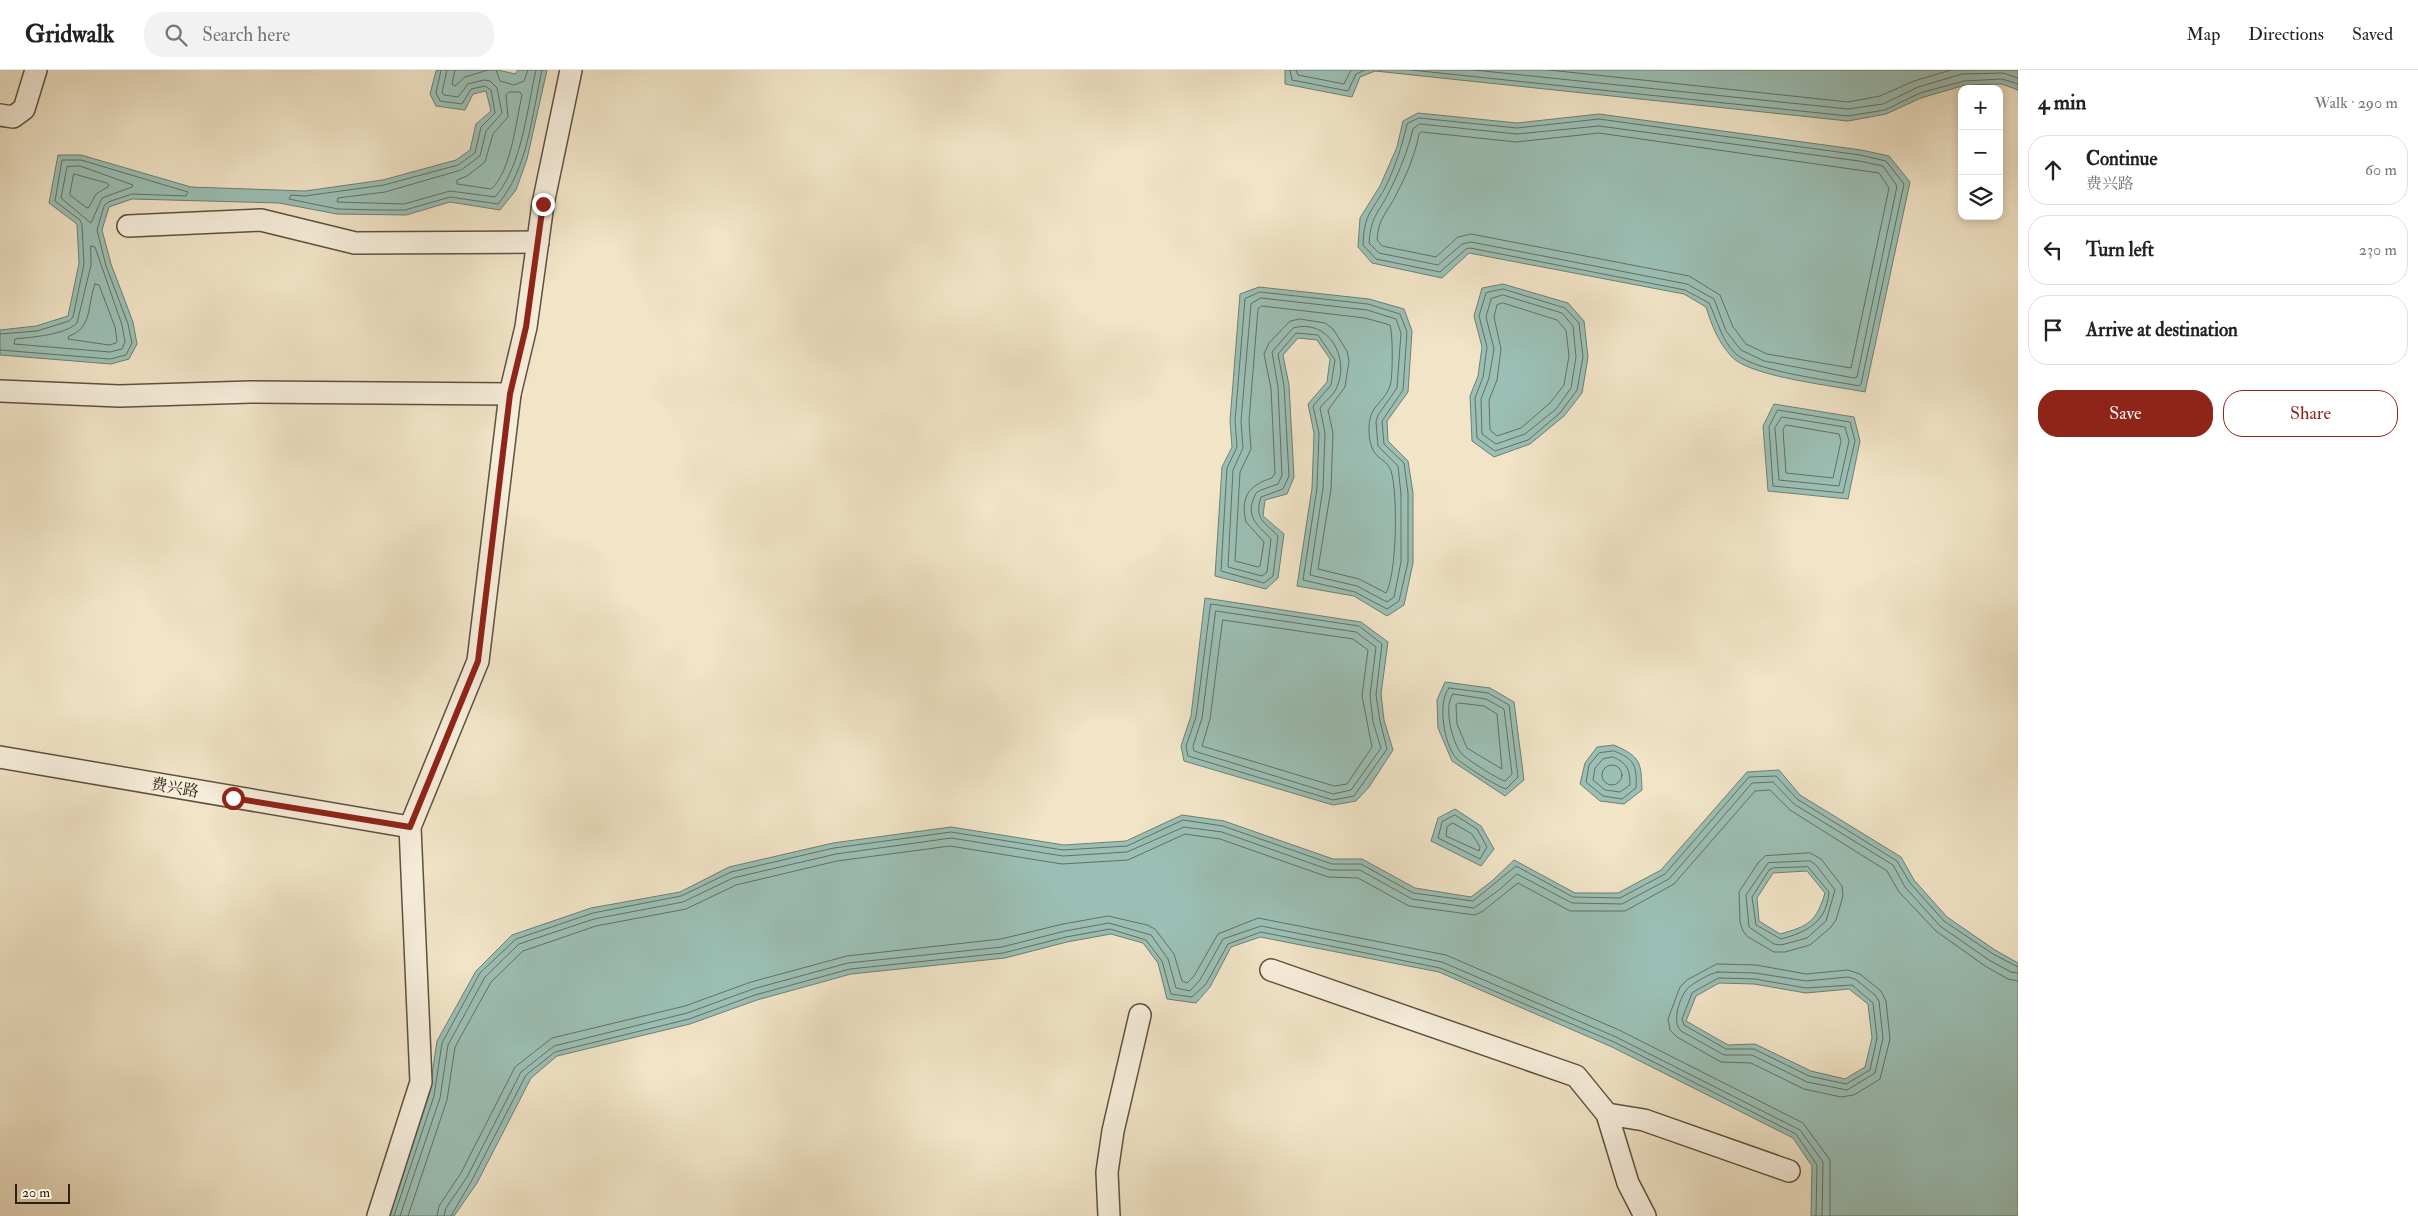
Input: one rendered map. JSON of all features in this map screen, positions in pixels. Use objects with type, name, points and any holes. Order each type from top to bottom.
[{"type":"street","points":[[0,115],[13,117],[24,109],[36,70]]},
{"type":"street","points":[[378,1216],[421,1082],[410,827],[478,661],[510,394],[526,327],[559,119],[571,70]]},
{"type":"street","points":[[128,226],[261,220],[297,231],[355,243],[538,242]]},
{"type":"street","points":[[0,391],[119,396],[251,392],[510,394]]},
{"type":"street","name":"费兴路","points":[[0,757],[410,827]]},
{"type":"street","points":[[1271,970],[1576,1076],[1607,1114],[1628,1183],[1645,1216]]},
{"type":"street","points":[[1109,1216],[1107,1172],[1112,1139],[1140,1014]]},
{"type":"street","points":[[1607,1114],[1644,1120],[1789,1171]]},
{"type":"water","points":[[498,70],[515,74],[518,70],[547,70],[527,159],[516,190],[500,210],[450,202],[406,215],[337,214],[279,203],[132,199],[109,207],[102,230],[111,264],[133,322],[137,344],[129,359],[111,364],[0,355],[0,330],[36,326],[68,316],[79,263],[77,224],[49,203],[58,155],[81,155],[191,187],[305,191],[383,180],[456,160],[470,150],[476,124],[491,111],[486,91],[473,94],[465,110],[436,106],[430,94],[436,71]]},
{"type":"water","points":[[1285,70],[2018,70],[2018,90],[2002,84],[1958,85],[1958,87],[1921,98],[1886,114],[1848,121],[1375,71],[1360,77],[1352,97],[1285,84]]},
{"type":"water","points":[[1418,113],[1517,123],[1599,114],[1861,150],[1889,156],[1910,182],[1865,392],[1775,375],[1742,364],[1732,357],[1719,340],[1706,307],[1684,294],[1469,253],[1442,278],[1372,263],[1358,247],[1360,218],[1380,186],[1397,147],[1403,121]]},
{"type":"water","points":[[1503,284],[1568,303],[1584,321],[1588,357],[1582,393],[1564,416],[1530,444],[1494,457],[1472,441],[1470,396],[1478,376],[1482,347],[1474,316],[1482,288]]},
{"type":"water","points":[[1259,287],[1369,299],[1404,309],[1412,331],[1408,392],[1387,421],[1388,441],[1408,461],[1413,493],[1413,563],[1404,605],[1387,616],[1354,596],[1297,586],[1312,488],[1314,433],[1308,404],[1327,382],[1330,359],[1317,340],[1298,338],[1283,355],[1289,385],[1294,477],[1287,494],[1265,500],[1263,516],[1284,534],[1278,578],[1266,589],[1215,576],[1222,467],[1232,447],[1230,421],[1240,294]]},
{"type":"water","points":[[1774,404],[1854,417],[1860,441],[1848,499],[1768,491],[1763,426]]},
{"type":"water","points":[[1205,598],[1361,622],[1388,642],[1381,694],[1384,720],[1393,750],[1369,787],[1356,801],[1333,805],[1184,761],[1181,746],[1191,716]]},
{"type":"water","points":[[1445,682],[1490,688],[1514,702],[1524,780],[1505,796],[1452,761],[1438,728],[1437,700]]},
{"type":"water","points":[[1614,745],[1630,753],[1640,767],[1642,790],[1624,804],[1600,801],[1580,784],[1585,763],[1597,747]]},
{"type":"water","points":[[1779,770],[1800,795],[1901,857],[1914,880],[1947,917],[1995,950],[2018,963],[2018,1216],[1811,1216],[1812,1166],[1793,1138],[1612,1047],[1439,972],[1260,937],[1231,947],[1210,987],[1196,1003],[1167,999],[1158,963],[1143,943],[1111,934],[1067,942],[1005,958],[851,974],[757,1000],[690,1024],[557,1056],[531,1078],[477,1183],[454,1216],[389,1216],[429,1095],[437,1041],[476,971],[512,935],[591,908],[680,892],[729,867],[833,843],[951,827],[1064,845],[1126,841],[1182,815],[1224,821],[1333,859],[1362,859],[1415,888],[1471,897],[1492,881],[1514,860],[1575,893],[1618,893],[1661,870],[1747,772]],"holes":[[[1807,871],[1825,893],[1814,917],[1805,925],[1780,934],[1759,921],[1757,898],[1773,873]],[[1719,983],[1754,984],[1806,993],[1849,989],[1868,1004],[1872,1038],[1865,1067],[1845,1079],[1811,1071],[1755,1044],[1728,1045],[1686,1021],[1696,996]]]},
{"type":"water","points":[[1455,809],[1481,826],[1494,849],[1481,866],[1431,841],[1438,818]]},
{"type":"route","points":[[233,798],[410,827],[478,661],[510,394],[526,327],[543,204]]}]
